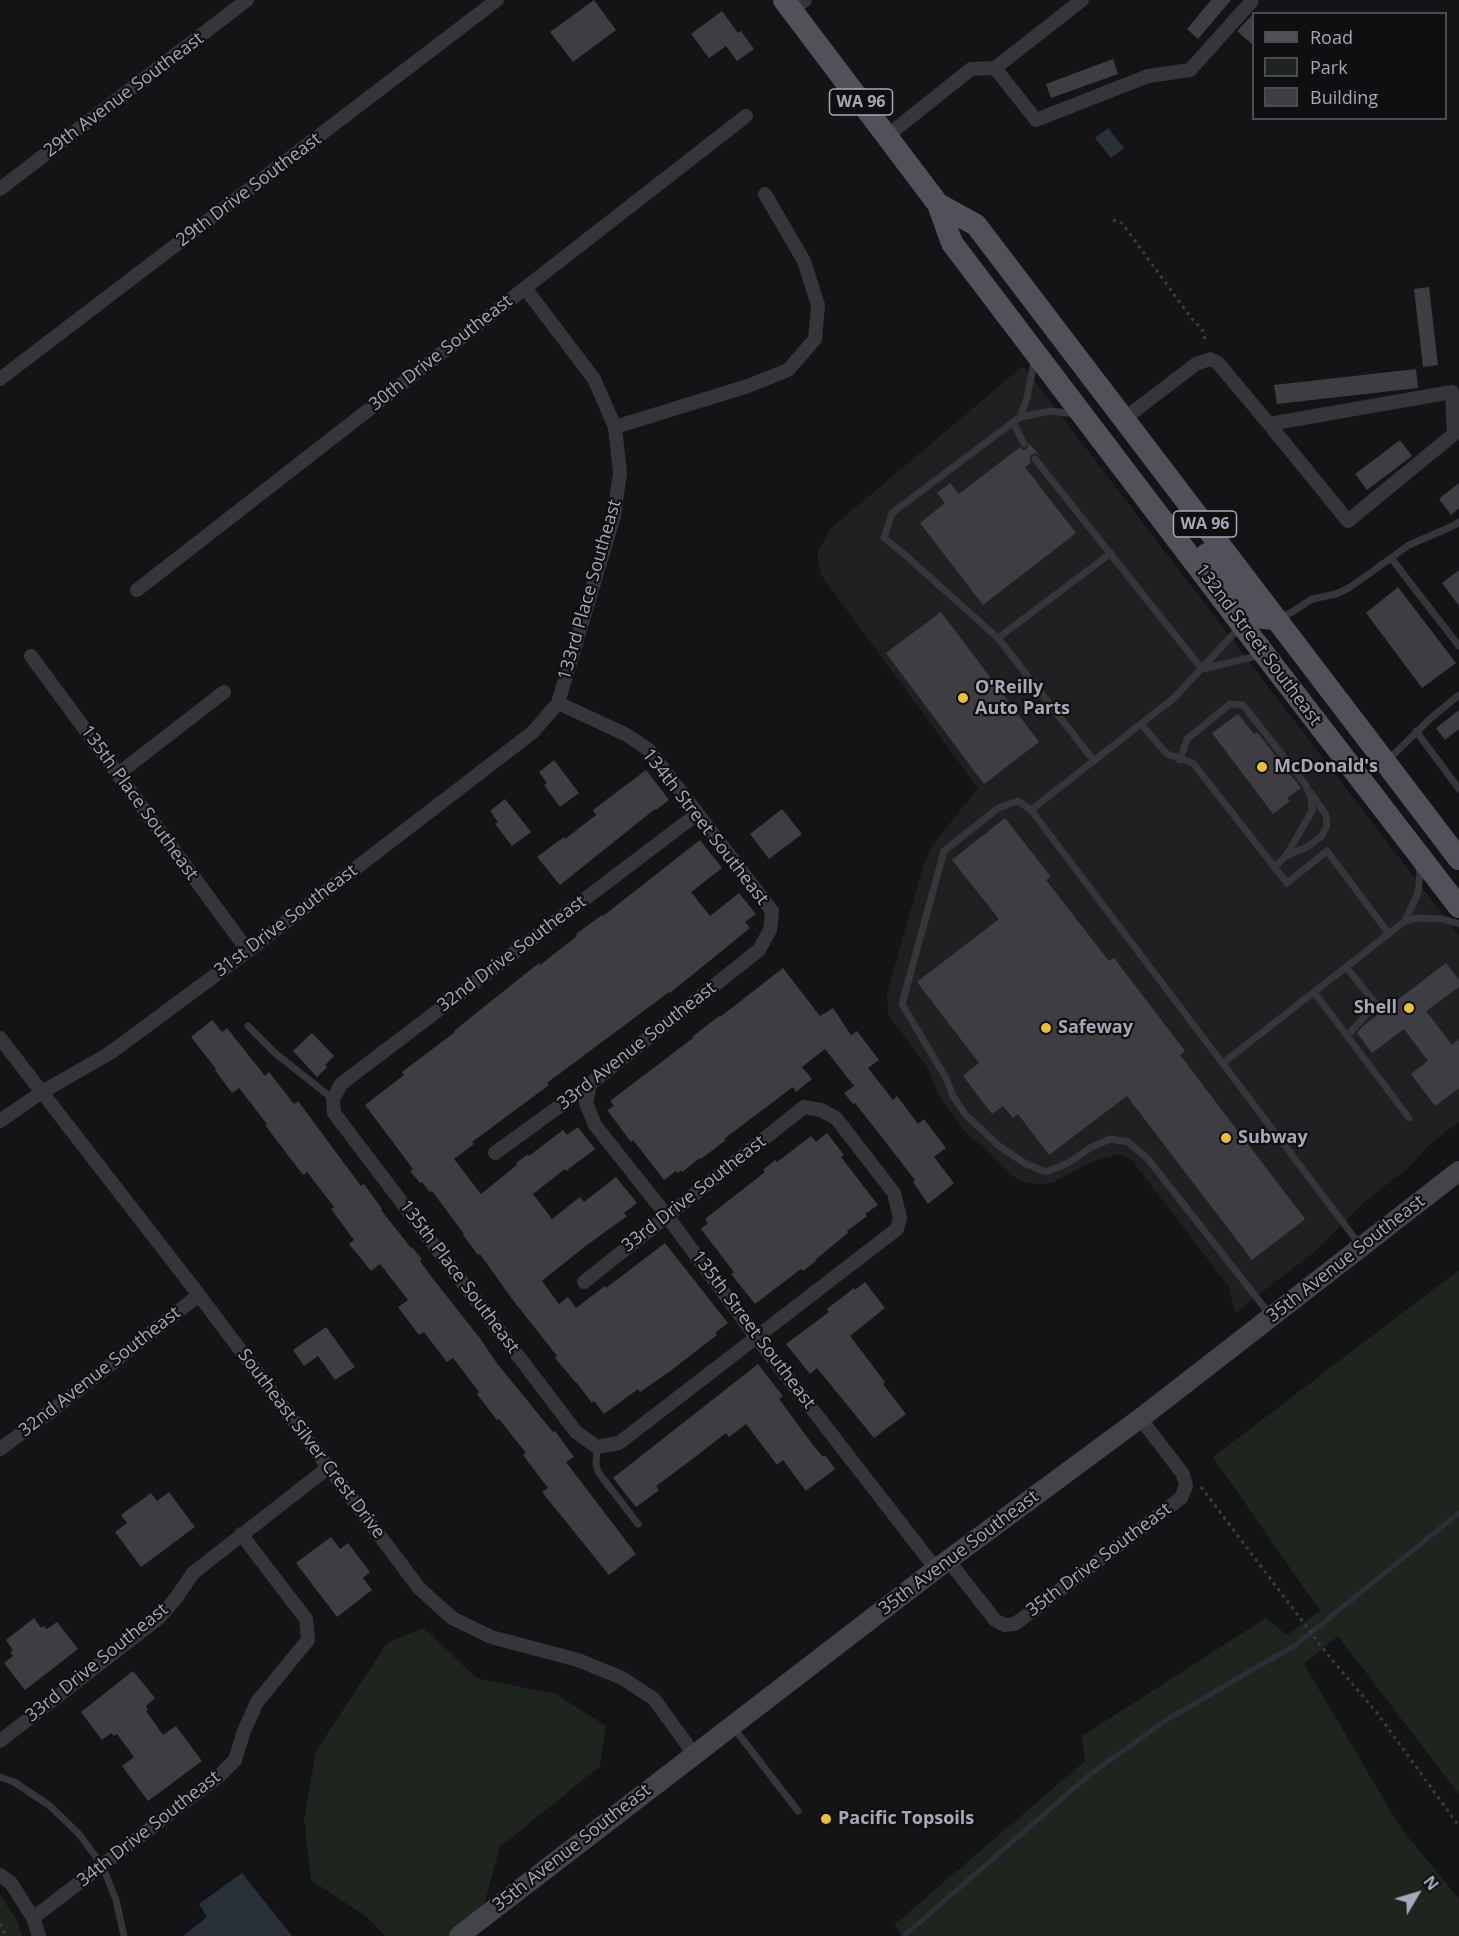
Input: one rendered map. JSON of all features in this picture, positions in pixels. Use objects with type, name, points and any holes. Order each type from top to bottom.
[{"type":"main road","name":"132nd Street Southeast","points":[[794,3],[887,136],[938,204],[952,243],[1264,655],[1459,907]]},
{"type":"main road","name":"132nd Street Southeast","points":[[938,204],[976,225],[1459,859]]},
{"type":"main road","points":[[1002,309],[1020,312],[1026,317],[1092,402],[1107,413],[1124,419]]},
{"type":"main road","points":[[1164,522],[1180,522],[1187,527],[1255,615],[1277,619]]},
{"type":"main road","points":[[1242,625],[1275,644],[1347,736],[1355,743],[1382,756]]},
{"type":"street","name":"29th Avenue Southeast","points":[[0,189],[247,0]]},
{"type":"street","name":"29th Drive Southeast","points":[[0,379],[497,0]]},
{"type":"street","points":[[887,136],[971,69],[995,68],[1082,0]]},
{"type":"street","points":[[995,68],[1036,120],[1148,76],[1190,70],[1251,0]]},
{"type":"street","name":"30th Drive Southeast","points":[[136,590],[746,116]]},
{"type":"street","points":[[615,427],[748,386],[788,370],[815,339],[818,305],[804,261],[765,194]]},
{"type":"street","name":"133rd Place Southeast","points":[[525,288],[594,379],[615,427],[620,473],[614,516],[558,703]]},
{"type":"street","points":[[1124,419],[1196,364],[1210,359],[1218,363],[1348,521],[1454,434],[1452,392],[1269,424]]},
{"type":"street","name":"135th Place Southeast","points":[[31,656],[248,951]]},
{"type":"street","points":[[117,774],[224,692]]},
{"type":"street","name":"134th Street Southeast","points":[[558,703],[627,735],[649,750],[772,911],[770,930]]},
{"type":"street","name":"31st Drive Southeast","points":[[0,1121],[42,1092],[110,1053],[248,951],[533,732],[558,703]]},
{"type":"street","name":"32nd Drive Southeast","points":[[333,1099],[341,1084],[697,814]]},
{"type":"street","name":"33rd Avenue Southeast","points":[[495,1153],[590,1084],[759,950],[770,930]]},
{"type":"street","name":"Southeast Silver Crest Drive","points":[[0,1038],[199,1295],[419,1588],[452,1617],[491,1637],[578,1660],[622,1678],[654,1699],[694,1754]]},
{"type":"street","name":"135th Street Southeast","points":[[590,1084],[586,1103],[595,1125],[668,1216],[757,1338],[942,1565],[994,1620]]},
{"type":"street","name":"135th Place Southeast","points":[[333,1099],[334,1113],[576,1432],[597,1447]]},
{"type":"street","name":"33rd Drive Southeast","points":[[584,1281],[804,1107],[821,1110],[836,1118],[894,1194],[900,1218],[897,1229],[757,1338]]},
{"type":"street","name":"35th Avenue Southeast","points":[[459,1936],[731,1725],[1140,1418],[1459,1171]]},
{"type":"street","name":"32nd Avenue Southeast","points":[[0,1449],[199,1295]]},
{"type":"street","points":[[597,1447],[619,1443],[757,1338]]},
{"type":"street","name":"35th Drive Southeast","points":[[994,1620],[1004,1625],[1015,1624],[1181,1498],[1186,1486],[1183,1473],[1140,1418]]},
{"type":"street","name":"33rd Drive Southeast","points":[[0,1741],[160,1617],[193,1573],[329,1467]]},
{"type":"street","name":"34th Drive Southeast","points":[[33,1918],[219,1776],[235,1760],[256,1702],[308,1640],[306,1619],[241,1534]]},
{"type":"street","points":[[0,1875],[11,1884],[33,1918],[39,1936]]},
{"type":"lane","points":[[1024,444],[1016,420],[1027,398],[1035,366],[1033,351]]},
{"type":"lane","points":[[1083,416],[1051,411],[1016,420],[892,513],[884,538],[998,638],[1094,761]]},
{"type":"lane","points":[[1035,459],[1202,669]]},
{"type":"lane","points":[[1277,619],[1312,598],[1336,594],[1349,588],[1409,545],[1459,522]]},
{"type":"lane","points":[[998,638],[1111,553]]},
{"type":"lane","points":[[1391,558],[1459,646]]},
{"type":"lane","points":[[1031,810],[1174,698],[1242,625]]},
{"type":"lane","points":[[1202,669],[1264,655]]},
{"type":"lane","points":[[1382,756],[1459,695]]},
{"type":"lane","points":[[1180,760],[1187,739],[1230,704],[1243,705],[1305,784],[1326,815],[1327,826],[1321,837],[1307,847],[1286,856]]},
{"type":"lane","points":[[1141,724],[1167,754],[1193,763],[1287,883],[1327,851],[1389,934]]},
{"type":"lane","points":[[1416,731],[1459,789]]},
{"type":"lane","points":[[1274,867],[1286,856],[1312,811],[1311,797],[1305,784]]},
{"type":"lane","points":[[1271,1316],[1148,1159],[1128,1142],[1110,1140],[1046,1172],[1026,1164],[999,1146],[965,1114],[902,1004],[944,851],[1003,807],[1018,801],[1031,810],[1361,1247]]},
{"type":"lane","points":[[1223,1063],[1405,921],[1418,893],[1420,873],[1417,861],[1404,835]]},
{"type":"lane","points":[[1405,921],[1418,918],[1443,919],[1459,924]]},
{"type":"lane","points":[[1347,967],[1376,1004],[1347,1036]]},
{"type":"lane","points":[[1314,992],[1409,1118]]},
{"type":"lane","points":[[248,1026],[275,1053],[333,1099]]},
{"type":"lane","points":[[597,1447],[598,1472],[638,1524]]},
{"type":"lane","points":[[731,1725],[798,1810]]},
{"type":"lane","points":[[0,1777],[14,1782],[50,1806],[79,1834],[102,1865],[116,1900],[123,1936]]},
{"type":"path","points":[[1113,220],[1122,223],[1192,319],[1202,329],[1210,359]]},
{"type":"path","points":[[1196,1479],[1328,1655],[1377,1713],[1459,1826]]},
{"type":"path","points":[[0,1924],[6,1936]]},
{"type":"shaded area","points":[[1108,128],[1124,148],[1111,158],[1095,138]]},
{"type":"shaded area","points":[[1023,366],[1459,936],[1459,1122],[1430,1144],[1407,1169],[1365,1201],[1318,1249],[1235,1313],[1229,1287],[1131,1159],[1121,1154],[1094,1161],[1052,1183],[1024,1182],[1010,1175],[986,1149],[966,1133],[939,1096],[926,1065],[888,1015],[887,993],[923,867],[932,846],[978,788],[821,575],[817,554],[830,529]]},
{"type":"shaded area","points":[[242,1873],[292,1936],[183,1936],[207,1917],[199,1904]]},
{"type":"green space","points":[[1459,1270],[1459,1794],[1338,1636],[1304,1664],[1400,1827],[1459,1899],[1459,1936],[903,1936],[894,1925],[1085,1761],[1082,1736],[1266,1618],[1287,1635],[1320,1611],[1213,1457]]},
{"type":"green space","points":[[424,1628],[476,1678],[556,1694],[606,1726],[600,1766],[500,1847],[475,1936],[385,1936],[367,1917],[311,1880],[304,1819],[316,1751],[387,1643]]},
{"type":"green space","points":[[0,1895],[18,1922],[22,1936],[0,1936]]},
{"type":"building","points":[[594,0],[616,30],[573,62],[550,32]]},
{"type":"building","points":[[1211,0],[1231,0],[1198,39],[1187,29]]},
{"type":"building","points":[[722,11],[738,33],[741,31],[754,49],[737,61],[726,46],[709,58],[691,34]]},
{"type":"building","points":[[1252,15],[1252,44],[1237,31]]},
{"type":"building","points":[[1113,59],[1118,74],[1051,98],[1046,84]]},
{"type":"building","points":[[1429,287],[1438,365],[1423,367],[1414,289]]},
{"type":"building","points":[[1416,369],[1418,388],[1277,404],[1274,385]]},
{"type":"building","points":[[1400,440],[1412,456],[1367,490],[1355,474]]},
{"type":"building","points":[[1029,443],[1039,455],[1035,453],[1031,455],[1029,459],[1031,463],[1025,467],[1076,533],[983,605],[920,523],[945,503],[937,493],[950,483],[959,494],[1020,447],[1023,450],[1027,449]]},
{"type":"building","points":[[1459,483],[1459,508],[1451,515],[1439,499]]},
{"type":"building","points":[[1459,570],[1459,606],[1442,583]]},
{"type":"building","points":[[1398,587],[1456,663],[1422,688],[1366,613]]},
{"type":"building","name":"O'Reilly Auto Parts","points":[[941,612],[1039,742],[984,784],[886,653]]},
{"type":"building","points":[[1459,710],[1459,729],[1445,740],[1436,728]]},
{"type":"building","name":"McDonald's","points":[[1238,714],[1254,734],[1257,732],[1301,788],[1287,798],[1290,801],[1273,814],[1212,733]]},
{"type":"building","points":[[554,760],[579,793],[560,807],[544,785],[547,783],[539,772]]},
{"type":"building","points":[[646,770],[669,800],[560,885],[537,857],[596,815],[593,810]]},
{"type":"building","points":[[505,799],[531,832],[512,846],[495,824],[498,822],[490,811]]},
{"type":"building","points":[[782,809],[802,834],[769,859],[750,834]]},
{"type":"building","points":[[1005,818],[1051,877],[1046,880],[1109,961],[1114,958],[1185,1051],[1180,1055],[1305,1219],[1252,1260],[1127,1096],[1049,1155],[1018,1114],[1013,1118],[1003,1106],[992,1114],[963,1076],[979,1063],[917,982],[999,919],[952,860]]},
{"type":"building","points":[[700,840],[722,868],[691,892],[710,916],[739,893],[756,914],[745,922],[750,928],[670,993],[547,1083],[549,1085],[472,1142],[474,1144],[454,1159],[481,1194],[528,1154],[529,1156],[563,1130],[567,1135],[578,1127],[595,1149],[533,1194],[552,1219],[580,1197],[584,1202],[616,1177],[637,1203],[624,1213],[627,1216],[542,1281],[559,1304],[568,1297],[576,1308],[665,1243],[728,1323],[715,1333],[717,1335],[669,1372],[640,1392],[638,1389],[604,1414],[555,1358],[557,1356],[480,1254],[478,1255],[432,1191],[430,1192],[422,1182],[420,1183],[410,1171],[413,1169],[365,1105],[404,1075],[402,1072],[539,963],[540,965],[577,936],[576,934],[603,916]]},
{"type":"building","points":[[1446,963],[1459,980],[1459,987],[1426,1011],[1452,1045],[1459,1039],[1459,1088],[1435,1106],[1411,1074],[1428,1061],[1404,1029],[1372,1053],[1357,1033]]},
{"type":"building","points":[[783,968],[820,1016],[833,1008],[851,1035],[857,1031],[879,1060],[868,1068],[893,1100],[897,1096],[918,1124],[924,1119],[946,1148],[934,1157],[954,1183],[928,1204],[913,1182],[915,1180],[855,1103],[853,1104],[844,1093],[854,1086],[825,1049],[802,1067],[812,1079],[796,1092],[793,1087],[701,1159],[682,1172],[681,1170],[678,1173],[676,1171],[664,1180],[607,1110],[614,1106],[610,1101]]},
{"type":"building","points":[[212,1020],[222,1032],[227,1028],[265,1076],[269,1072],[294,1104],[298,1101],[361,1186],[364,1184],[381,1210],[422,1259],[420,1261],[430,1275],[496,1362],[553,1432],[555,1431],[574,1457],[566,1462],[636,1554],[609,1575],[542,1492],[548,1488],[523,1455],[526,1453],[477,1394],[479,1392],[453,1358],[447,1362],[424,1332],[419,1335],[398,1307],[408,1300],[380,1264],[371,1271],[349,1244],[354,1240],[331,1209],[334,1207],[307,1172],[303,1175],[239,1088],[232,1093],[191,1037]]},
{"type":"building","points":[[312,1033],[334,1056],[317,1077],[293,1051]]},
{"type":"building","points":[[827,1133],[844,1155],[841,1157],[878,1205],[865,1214],[867,1216],[847,1231],[848,1233],[816,1261],[803,1271],[801,1269],[755,1304],[731,1274],[734,1272],[701,1229],[708,1223],[705,1219],[765,1172],[763,1170],[775,1160],[777,1162],[811,1136],[816,1142]]},
{"type":"building","points":[[865,1282],[885,1308],[850,1336],[906,1414],[874,1438],[817,1368],[810,1374],[786,1344],[829,1312],[827,1309]]},
{"type":"building","points":[[326,1327],[355,1367],[335,1380],[318,1356],[304,1366],[293,1350]]},
{"type":"building","points":[[758,1364],[783,1396],[779,1399],[813,1445],[823,1457],[825,1455],[835,1469],[806,1491],[783,1460],[777,1465],[746,1424],[729,1437],[726,1433],[656,1486],[659,1490],[636,1507],[613,1478]]},
{"type":"building","points":[[169,1492],[195,1527],[141,1567],[115,1532],[127,1523],[121,1515],[151,1493],[157,1501]]},
{"type":"building","points":[[331,1537],[340,1549],[348,1543],[370,1572],[363,1578],[372,1590],[337,1617],[296,1563]]},
{"type":"building","points":[[34,1618],[41,1628],[44,1626],[47,1629],[57,1622],[78,1649],[25,1690],[4,1663],[13,1656],[10,1652],[13,1650],[6,1640]]},
{"type":"building","points":[[133,1671],[155,1698],[146,1706],[148,1710],[146,1711],[163,1735],[176,1726],[202,1761],[148,1801],[122,1766],[134,1757],[117,1734],[114,1736],[111,1733],[102,1740],[81,1712]]},
{"type":"waterway","points":[[904,1936],[1089,1775],[1168,1719],[1297,1644],[1459,1513]]},
{"type":"place","name":"O'Reilly Auto Parts","points":[[963,698]]},
{"type":"place","name":"McDonald's","points":[[1262,767]]},
{"type":"place","name":"Shell","points":[[1409,1008]]},
{"type":"place","name":"Safeway","points":[[1046,1028]]},
{"type":"place","name":"Subway","points":[[1226,1138]]},
{"type":"place","name":"Pacific Topsoils","points":[[826,1819]]}]
